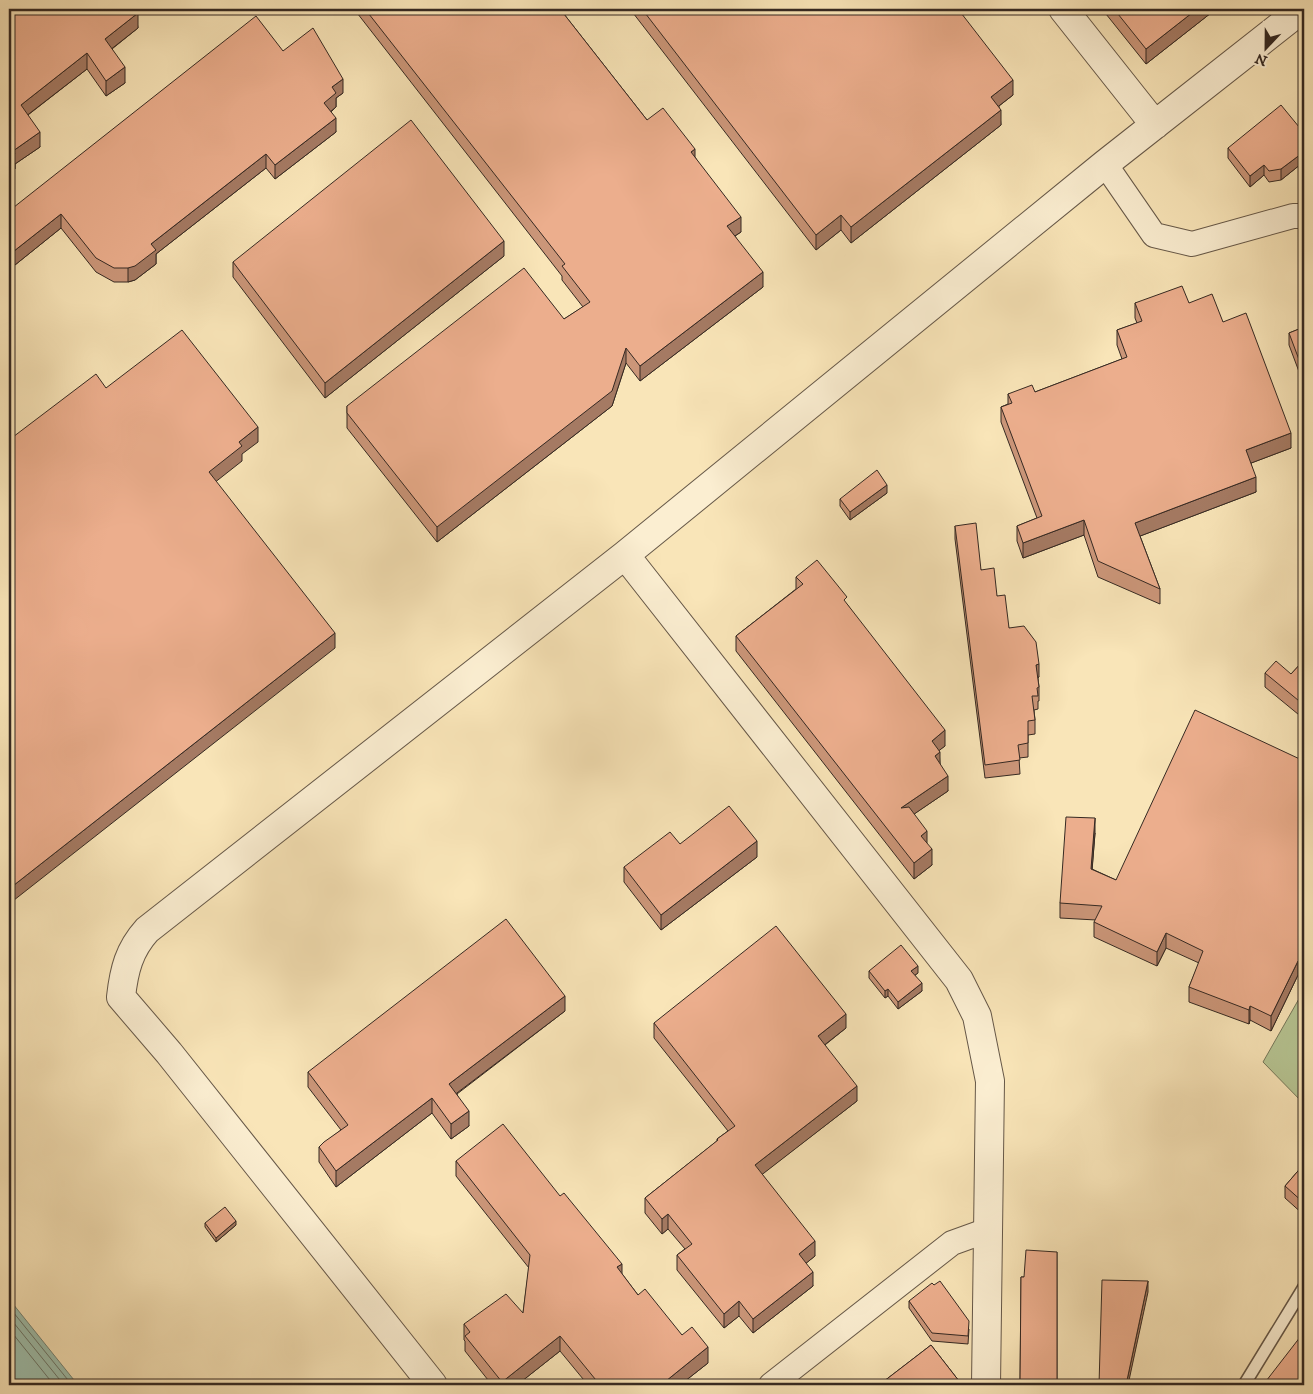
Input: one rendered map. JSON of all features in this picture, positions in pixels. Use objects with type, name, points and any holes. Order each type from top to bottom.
[{"type":"street","points":[[1063,9],[1155,125]]},
{"type":"street","points":[[434,1385],[169,1053],[121,997],[124,972],[137,941],[147,930],[625,555],[1106,164],[1302,9]]},
{"type":"street","points":[[1106,164],[1154,235],[1192,244],[1293,216],[1304,216]]},
{"type":"street","points":[[625,555],[959,980],[977,1016],[990,1081],[986,1385]]},
{"type":"street","points":[[771,1385],[952,1242],[988,1230]]},
{"type":"lane","points":[[1244,1385],[1304,1287]]},
{"type":"green space","points":[[1304,990],[1304,1104],[1263,1062]]},
{"type":"water","points":[[9,1299],[78,1385],[9,1385]]},
{"type":"building","points":[[9,9],[135,9],[138,13],[105,39],[125,67],[106,81],[87,53],[21,105],[40,132],[13,151],[15,154],[9,159]]},
{"type":"building","points":[[365,9],[560,9],[647,120],[663,108],[695,149],[691,152],[741,217],[727,226],[763,272],[640,366],[626,348],[612,391],[437,527],[347,413],[347,406],[524,268],[564,319],[590,302],[562,266],[565,264]]},
{"type":"building","points":[[642,9],[958,9],[1013,80],[991,97],[1001,110],[851,227],[841,215],[816,235]]},
{"type":"building","points":[[1114,9],[1197,9],[1146,49]]},
{"type":"building","points":[[256,16],[283,51],[313,28],[343,79],[332,87],[336,93],[324,103],[336,118],[275,165],[266,154],[151,244],[156,250],[135,266],[114,268],[96,258],[61,214],[9,255],[9,211]]},
{"type":"building","points":[[1281,105],[1304,133],[1304,157],[1301,154],[1281,169],[1269,171],[1264,165],[1250,176],[1228,148]]},
{"type":"building","points":[[411,120],[504,241],[325,383],[233,262]]},
{"type":"building","points":[[1182,286],[1189,303],[1212,294],[1223,322],[1246,313],[1291,433],[1246,450],[1256,477],[1135,523],[1160,589],[1098,561],[1084,520],[1023,543],[1017,526],[1042,516],[1001,407],[1012,403],[1008,394],[1032,385],[1035,392],[1127,357],[1117,330],[1142,321],[1135,303]]},
{"type":"building","points":[[1304,327],[1304,373],[1289,333]]},
{"type":"building","points":[[182,330],[258,427],[239,442],[242,446],[209,472],[335,633],[9,889],[9,440],[96,374],[106,388]]},
{"type":"building","points":[[877,470],[887,485],[850,512],[840,499]]},
{"type":"building","points":[[976,523],[981,570],[994,568],[997,596],[1005,595],[1009,628],[1024,626],[1036,642],[1039,664],[1036,665],[1039,687],[1037,688],[1038,696],[1032,696],[1035,720],[1028,721],[1028,743],[1018,745],[1020,760],[985,765],[955,526]]},
{"type":"building","points":[[817,560],[847,597],[844,600],[945,730],[932,741],[940,752],[935,756],[948,776],[901,808],[909,807],[927,831],[921,836],[932,849],[914,863],[736,636],[803,584],[796,577]]},
{"type":"building","points":[[1304,660],[1304,705],[1265,673],[1276,661],[1291,674]]},
{"type":"building","points":[[1195,710],[1304,761],[1304,959],[1302,963],[1298,961],[1271,1016],[1250,1006],[1249,1010],[1189,987],[1203,951],[1166,933],[1157,952],[1094,922],[1102,906],[1060,903],[1066,817],[1095,818],[1091,869],[1116,880]]},
{"type":"building","points":[[729,806],[757,841],[661,915],[624,867],[670,832],[680,844]]},
{"type":"building","points":[[506,919],[565,996],[449,1084],[469,1111],[451,1124],[432,1098],[336,1171],[319,1147],[348,1125],[308,1072]]},
{"type":"building","points":[[776,926],[846,1014],[818,1036],[857,1086],[755,1165],[815,1241],[799,1254],[813,1272],[753,1319],[739,1301],[724,1314],[677,1255],[692,1244],[668,1214],[662,1219],[645,1198],[735,1126],[654,1023]]},
{"type":"building","points":[[901,945],[918,966],[911,971],[922,983],[898,1002],[888,989],[885,991],[869,971]]},
{"type":"building","points":[[503,1124],[560,1196],[564,1193],[622,1264],[617,1267],[638,1295],[645,1289],[682,1335],[692,1327],[708,1347],[661,1385],[600,1385],[560,1336],[502,1382],[465,1336],[470,1332],[464,1324],[506,1294],[523,1313],[530,1255],[456,1161]]},
{"type":"building","points":[[1304,1164],[1304,1203],[1285,1186]]},
{"type":"building","points":[[225,1207],[236,1221],[216,1238],[205,1223]]},
{"type":"building","points":[[1026,1250],[1057,1252],[1057,1385],[1020,1384],[1021,1277],[1024,1277]]},
{"type":"building","points":[[1102,1280],[1148,1281],[1126,1385],[1099,1385]]},
{"type":"building","points":[[940,1281],[969,1321],[968,1336],[932,1333],[909,1301],[932,1283],[934,1285]]},
{"type":"building","points":[[1304,1332],[1304,1385],[1263,1385]]},
{"type":"building","points":[[931,1345],[959,1381],[949,1381],[949,1385],[879,1385]]}]
